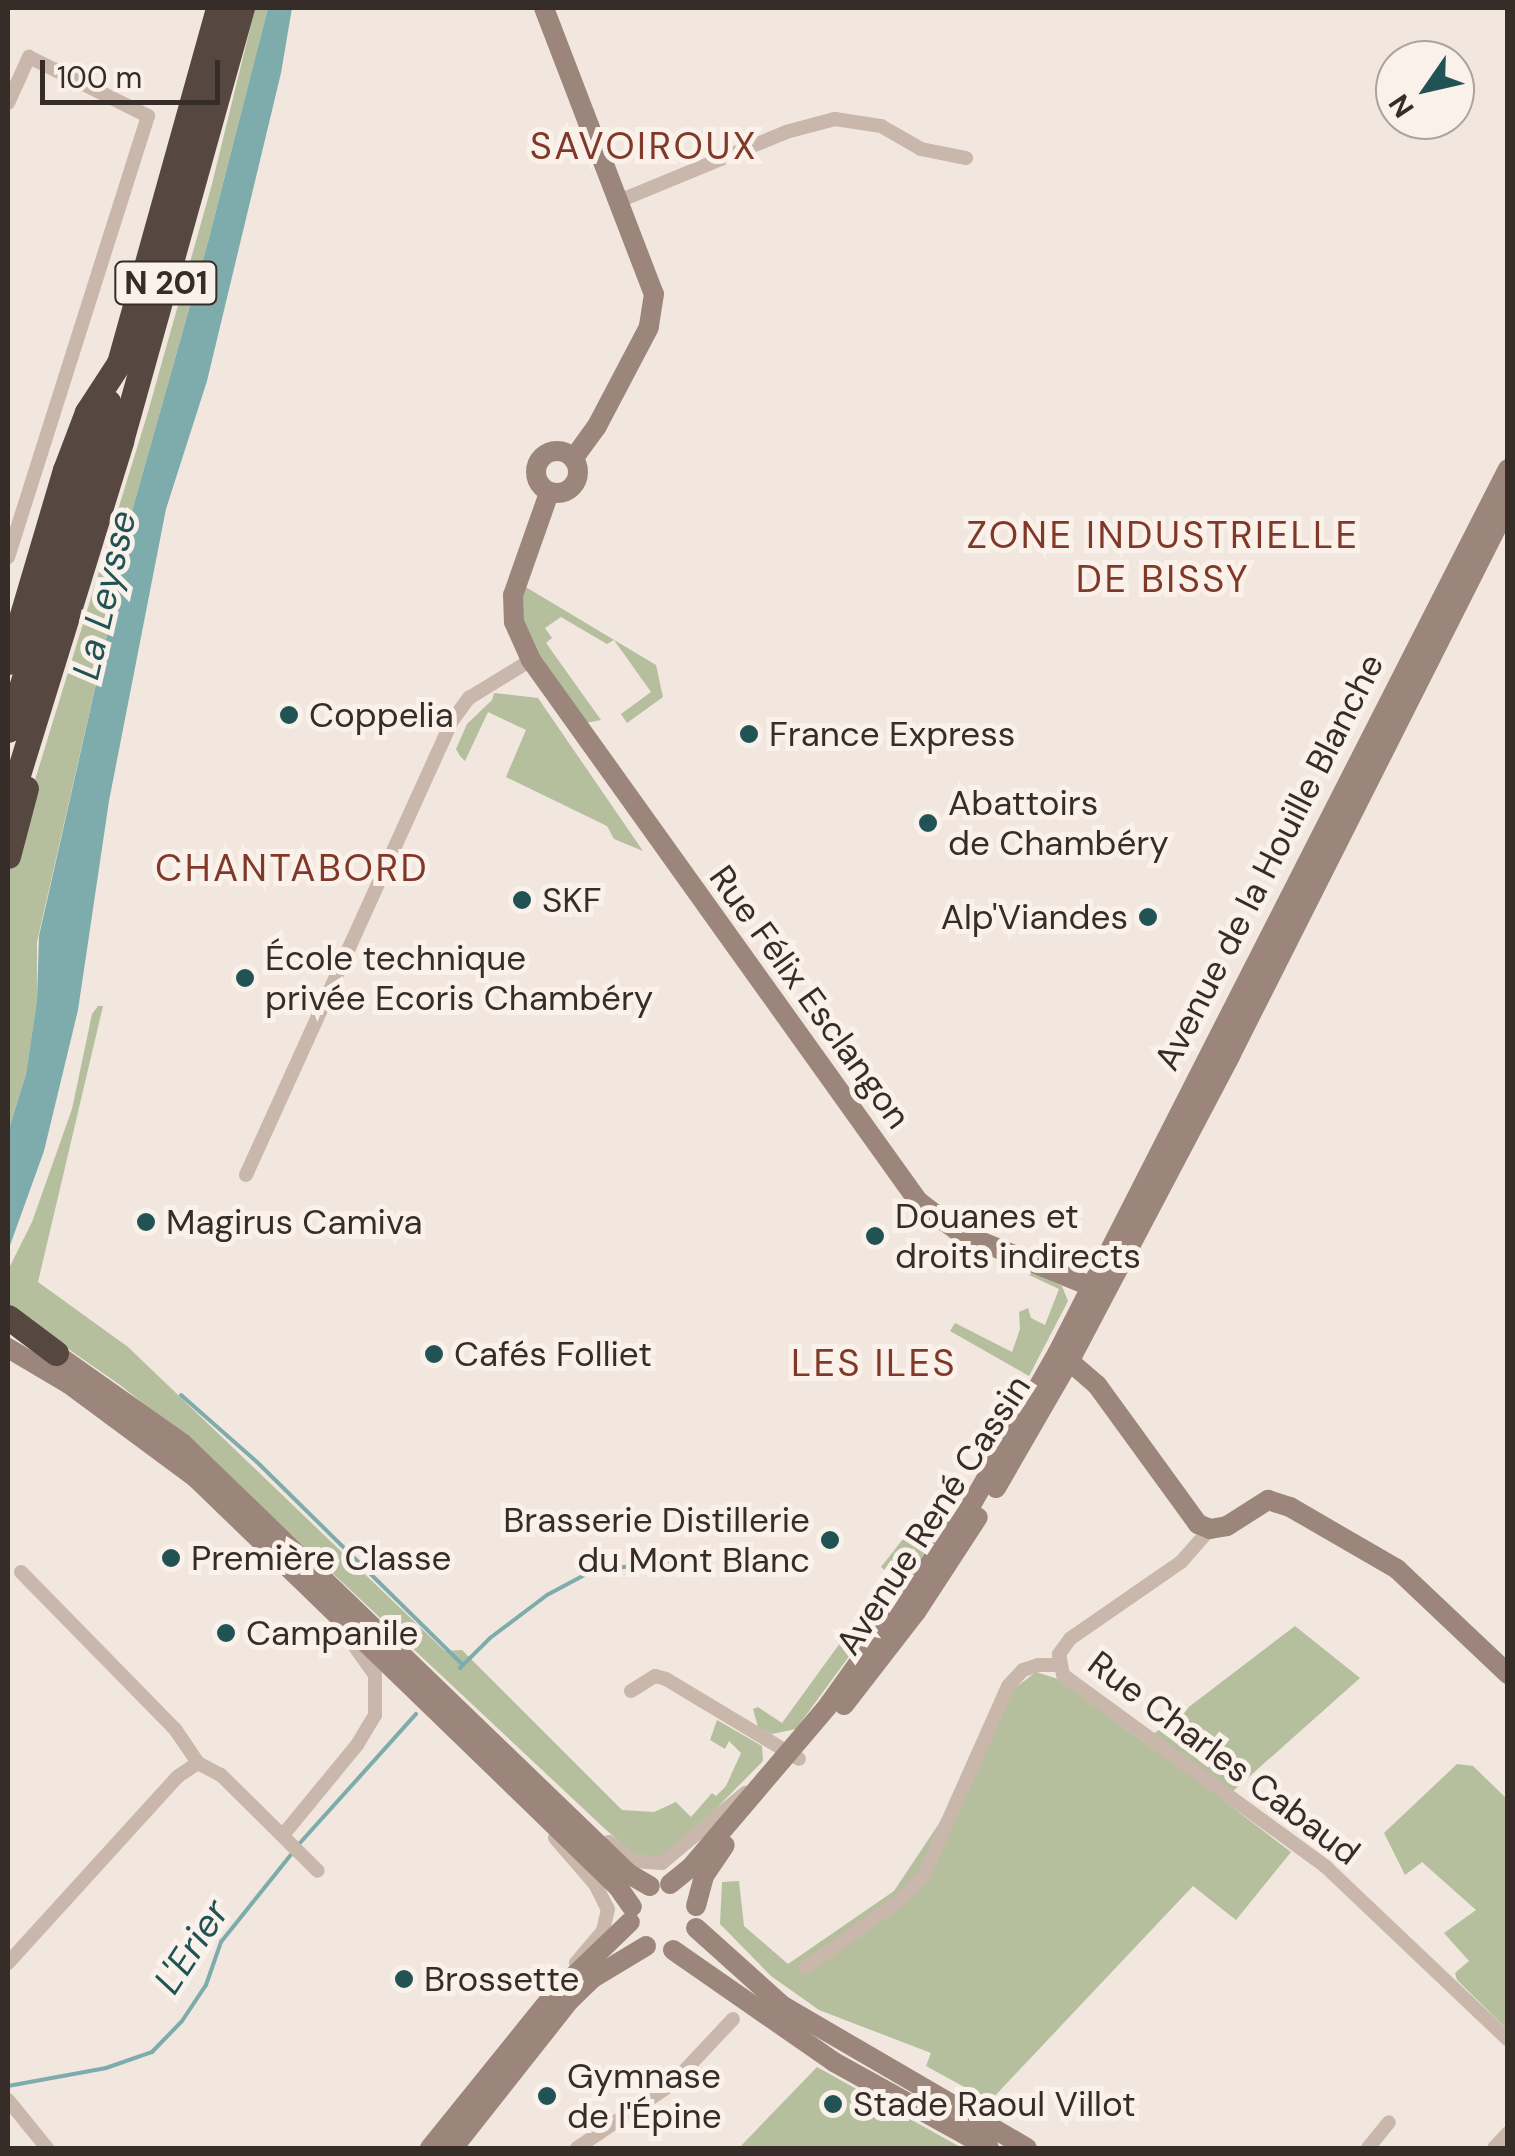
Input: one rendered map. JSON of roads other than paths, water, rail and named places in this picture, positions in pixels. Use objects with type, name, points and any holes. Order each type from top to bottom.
[{"type":"highway","name":"N 201","points":[[8,730],[119,363],[218,8]]},
{"type":"highway","name":"N 201","points":[[8,807],[54,667],[212,125],[242,8]]},
{"type":"highway","points":[[8,662],[32,575],[87,412],[119,363]]},
{"type":"highway","points":[[8,602],[20,582],[32,575]]},
{"type":"highway","points":[[8,856],[54,667]]},
{"type":"highway","points":[[8,1320],[56,1352]]},
{"type":"main road","points":[[544,8],[647,270],[654,310],[597,426],[574,458]]},
{"type":"main road","points":[[556,451],[574,458],[578,471],[575,484],[564,493],[549,492],[536,479],[539,460],[556,451]]},
{"type":"main road","name":"Avenue de la Houille Blanche","points":[[1098,1289],[1508,470]]},
{"type":"main road","name":"Rue Félix Esclangon","points":[[549,492],[514,595],[518,637],[531,660],[918,1201],[960,1233],[1098,1289]]},
{"type":"main road","name":"Avenue de la Houille Blanche","points":[[1098,1289],[1230,1056],[1508,505]]},
{"type":"main road","name":"Avenue René Cassin","points":[[696,1906],[704,1876],[714,1860],[794,1756],[916,1612],[1028,1436],[1098,1289]]},
{"type":"main road","points":[[8,1348],[158,1446],[297,1575],[618,1887],[646,1946]]},
{"type":"main road","points":[[56,1352],[182,1443],[629,1874],[681,1888],[696,1906],[696,1928],[691,1938],[672,1950]]},
{"type":"main road","points":[[1064,1356],[1097,1385],[1192,1516],[1210,1529],[1227,1526],[1268,1500],[1290,1507],[1396,1569],[1508,1674]]},
{"type":"main road","name":"Avenue René Cassin","points":[[660,1885],[691,1867],[762,1782],[794,1756]]},
{"type":"main road","points":[[430,2148],[552,1996],[660,1885]]},
{"type":"main road","points":[[696,1928],[783,2006],[1026,2148]]},
{"type":"main road","points":[[454,2148],[570,2000],[593,1978],[646,1946],[672,1950],[834,2062],[989,2148]]},
{"type":"street","points":[[8,103],[29,58],[148,116],[8,557]]},
{"type":"street","points":[[619,201],[770,138],[835,119],[882,126],[921,150],[966,158]]},
{"type":"street","points":[[246,1175],[452,721],[469,698],[531,660]]},
{"type":"street","name":"Rue Charles Cabaud","points":[[1210,1529],[1195,1550],[1070,1638],[1060,1654],[1063,1675],[1326,1867],[1508,2040]]},
{"type":"street","points":[[20,1572],[175,1729],[198,1764],[221,1775],[314,1866]]},
{"type":"street","points":[[282,1835],[367,1732],[377,1706],[376,1682],[368,1661],[297,1575]]},
{"type":"street","points":[[805,1968],[900,1900],[924,1875],[1008,1686],[1023,1670],[1038,1665],[1059,1666]]},
{"type":"street","points":[[631,1691],[654,1676],[666,1679],[794,1756]]},
{"type":"street","name":"Avenue René Cassin","points":[[462,1712],[633,1861],[662,1862],[676,1854],[762,1782]]},
{"type":"street","points":[[480,1751],[595,1884],[608,1908],[603,1931],[552,1996]]},
{"type":"street","points":[[8,1962],[177,1777],[198,1764]]},
{"type":"street","points":[[576,2148],[672,2084],[733,2018]]},
{"type":"street","points":[[9,2102],[47,2148]]},
{"type":"street","points":[[1379,2145],[1390,2122]]},
{"type":"street","points":[[1494,2148],[1508,2133]]},
{"type":"water","points":[[268,8],[292,8],[281,73],[207,381],[166,509],[109,801],[78,1010],[44,1151],[8,1251],[8,1132],[26,1074],[37,1000],[39,936],[108,631],[121,550],[208,242]]},
{"type":"waterway","points":[[181,1395],[257,1462],[463,1665]]},
{"type":"waterway","points":[[460,1668],[490,1638],[547,1595],[592,1571],[695,1558]]},
{"type":"waterway","name":"L'Erier","points":[[299,1844],[416,1714]]},
{"type":"waterway","name":"L'Erier","points":[[8,2086],[106,2068],[152,2052],[182,2021],[206,1985],[221,1942],[293,1852]]},
{"type":"place","name":"Coppelia","points":[[289,715]]},
{"type":"place","name":"France Express","points":[[749,734]]},
{"type":"place","name":"Abattoirs de Chambéry","points":[[928,823]]},
{"type":"place","name":"SKF","points":[[522,900]]},
{"type":"place","name":"Alp'Viandes","points":[[1148,917]]},
{"type":"place","name":"École technique privée Ecoris Chambéry","points":[[245,978]]},
{"type":"place","name":"Magirus Camiva","points":[[146,1222]]},
{"type":"place","name":"Douanes et droits indirects","points":[[875,1236]]},
{"type":"place","name":"Cafés Folliet","points":[[434,1354]]},
{"type":"place","name":"Brasserie Distillerie du Mont Blanc","points":[[830,1540]]},
{"type":"place","name":"Première Classe","points":[[171,1558]]},
{"type":"place","name":"Campanile","points":[[226,1633]]},
{"type":"place","name":"Brossette","points":[[404,1979]]},
{"type":"place","name":"Gymnase de l'Épine","points":[[547,2096]]},
{"type":"place","name":"Stade Raoul Villot","points":[[833,2104]]},
{"type":"district","name":"SAVOIROUX","points":[[644,147]]},
{"type":"district","name":"ZONE INDUSTRIELLE DE BISSY","points":[[1163,558]]},
{"type":"district","name":"CHANTABORD","points":[[292,869]]},
{"type":"district","name":"LES ILES","points":[[874,1364]]},
{"type":"water label","name":"La Leysse","points":[[105,595]]}]
